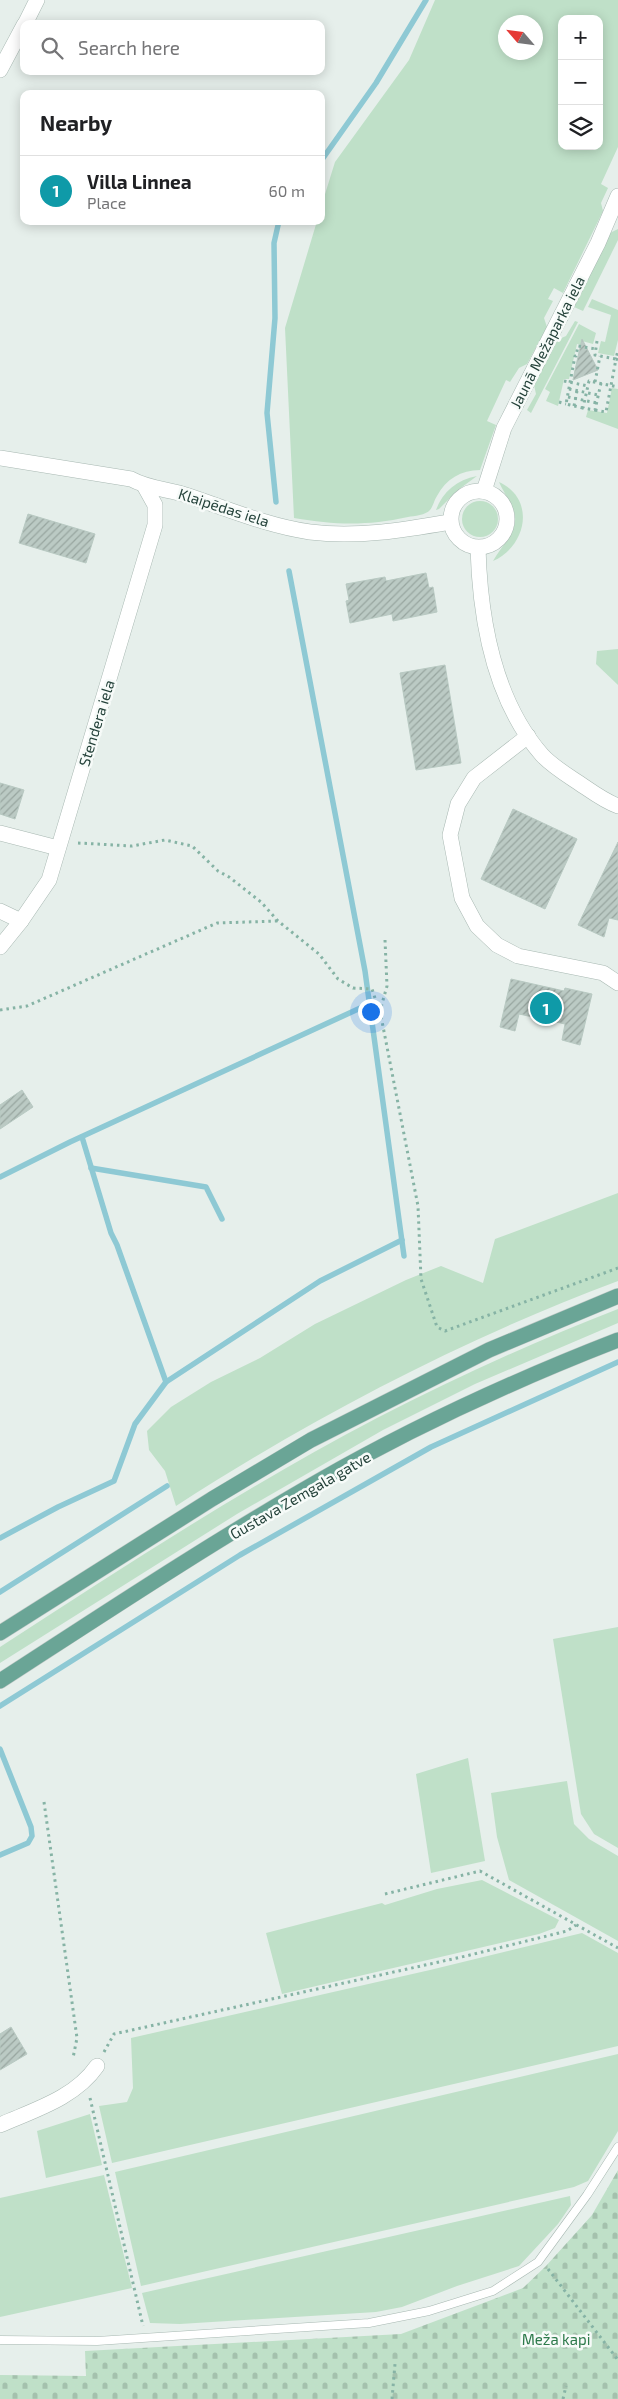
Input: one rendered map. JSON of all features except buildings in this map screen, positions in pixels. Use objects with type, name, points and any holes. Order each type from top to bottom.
[{"type":"main road","points":[[0,1633],[212,1499],[311,1440],[490,1350],[618,1296]]},
{"type":"main road","name":"Gustava Zemgala gatve","points":[[0,1681],[193,1557],[318,1482],[460,1408],[566,1360],[618,1340]]},
{"type":"street","points":[[27,20],[37,0]]},
{"type":"street","points":[[0,70],[20,32]]},
{"type":"street","name":"Jaunā Mežaparka iela","points":[[484,490],[504,428],[598,243],[618,196]]},
{"type":"street","name":"Klaipēdas iela","points":[[0,458],[131,478],[145,487],[170,490],[254,518],[309,532],[349,534],[414,528],[450,522]]},
{"type":"street","name":"Stendera iela","points":[[0,947],[21,921],[49,880],[155,525],[155,505],[145,487]]},
{"type":"street","points":[[484,490],[498,498],[506,509],[507,523],[502,536],[491,545],[478,548],[465,544],[455,535],[450,522],[452,508],[460,497],[472,491],[484,490]]},
{"type":"street","points":[[478,548],[481,592],[492,654],[506,700],[543,756],[563,772],[618,806]]},
{"type":"street","points":[[528,736],[474,778],[458,804],[450,835],[462,898],[477,926],[497,945],[518,956],[603,973],[618,983]]},
{"type":"street","points":[[0,833],[58,848]]},
{"type":"street","points":[[0,912],[21,921]]},
{"type":"street","points":[[0,2125],[52,2102],[86,2080],[97,2066]]},
{"type":"lane","points":[[0,2340],[97,2341],[145,2336],[369,2323],[429,2311],[493,2291],[538,2262],[587,2195],[618,2147]]},
{"type":"path","points":[[597,341],[595,354],[617,360]]},
{"type":"path","points":[[566,404],[578,346],[596,349]]},
{"type":"path","points":[[559,402],[606,412],[618,350]]},
{"type":"path","points":[[595,382],[600,356]]},
{"type":"path","points":[[583,408],[589,380],[618,386]]},
{"type":"path","points":[[564,381],[588,386]]},
{"type":"path","points":[[595,410],[601,383]]},
{"type":"path","points":[[569,389],[598,395]]},
{"type":"path","points":[[574,406],[578,391]]},
{"type":"path","points":[[568,397],[597,403]]},
{"type":"path","points":[[58,848],[71,843],[132,846],[165,840],[192,846],[218,871],[229,876],[261,902],[278,921],[319,954],[338,979],[354,988],[372,989],[380,1011],[418,1206],[421,1279],[437,1326],[445,1331],[618,1268]]},
{"type":"path","points":[[0,1010],[26,1006],[217,923],[278,921]]},
{"type":"path","points":[[380,1011],[387,986],[385,940]]},
{"type":"path","points":[[44,1802],[77,2038],[73,2058]]},
{"type":"path","points":[[385,1894],[480,1871],[618,1948]]},
{"type":"path","points":[[97,2066],[114,2034],[466,1956],[566,1931],[576,1925]]},
{"type":"path","points":[[86,2080],[145,2336]]},
{"type":"path","points":[[538,2262],[546,2266],[618,2360]]},
{"type":"path","points":[[392,2399],[396,2364]]},
{"type":"path","points":[[563,2399],[566,2386]]},
{"type":"green space","points":[[435,0],[618,0],[618,147],[601,184],[608,188],[601,203],[603,211],[563,293],[554,288],[548,299],[553,301],[544,318],[547,327],[527,364],[519,368],[510,382],[506,380],[487,421],[496,425],[480,470],[460,474],[450,480],[441,490],[430,510],[420,515],[379,522],[351,524],[294,518],[285,328],[316,225],[325,225],[325,194],[335,162],[409,60]]},
{"type":"green space","points":[[618,229],[618,240],[583,311],[574,307],[610,233]]},
{"type":"green space","points":[[592,299],[618,310],[618,340],[614,356],[598,353],[601,341],[605,342],[611,315],[588,307]]},
{"type":"green space","points":[[575,321],[578,322],[531,413],[527,410],[536,394],[534,385],[557,340],[566,336]]},
{"type":"green space","points":[[579,324],[596,333],[593,344],[582,341],[581,345],[577,344],[569,379],[564,379],[558,406],[546,401],[550,392],[545,389]]},
{"type":"green space","points":[[612,388],[618,389],[618,429],[586,417],[588,410],[607,413]]},
{"type":"green space","points":[[477,476],[436,510],[443,497],[452,487],[463,480]]},
{"type":"green space","points":[[499,482],[511,490],[518,499],[523,522],[520,534],[513,545],[505,554],[493,561],[510,535],[515,522],[512,507]]},
{"type":"green space","points":[[480,501],[492,507],[498,519],[492,531],[480,537],[468,531],[462,519],[468,507]]},
{"type":"green space","points":[[618,649],[618,685],[596,664],[597,651]]},
{"type":"green space","points":[[618,1193],[618,1281],[504,1328],[391,1381],[281,1441],[176,1506],[165,1471],[149,1450],[147,1431],[171,1407],[211,1382],[260,1358],[315,1324],[406,1280],[441,1266],[483,1283],[495,1239]]},
{"type":"green space","points":[[618,1309],[618,1323],[475,1384],[383,1430],[237,1514],[0,1663],[0,1647],[139,1557],[281,1471],[436,1388]]},
{"type":"green space","points":[[618,1627],[618,1848],[594,1834],[581,1814],[553,1639]]},
{"type":"green space","points":[[468,1758],[485,1861],[431,1873],[416,1774]]},
{"type":"green space","points":[[567,1781],[574,1824],[589,1839],[618,1856],[618,1941],[509,1880],[497,1837],[491,1793]]},
{"type":"green space","points":[[482,1880],[559,1920],[555,1928],[539,1934],[282,1994],[266,1933],[382,1903],[385,1905],[437,1889]]},
{"type":"green space","points":[[582,1933],[618,1953],[618,2046],[112,2163],[99,2106],[127,2102],[133,2088],[131,2038],[430,1970]]},
{"type":"green space","points":[[618,2054],[618,2131],[588,2181],[574,2187],[141,2286],[115,2172]]},
{"type":"green space","points":[[90,2114],[102,2165],[46,2178],[37,2131]]},
{"type":"green space","name":"Meža kapi","points":[[618,2170],[618,2399],[0,2399],[0,2375],[86,2376],[85,2351],[401,2334],[523,2288],[546,2266],[592,2215]]},
{"type":"green space","points":[[104,2175],[132,2288],[0,2317],[0,2198]]},
{"type":"green space","points":[[570,2196],[571,2205],[558,2224],[519,2266],[457,2286],[402,2307],[376,2312],[180,2324],[150,2323],[142,2293]]},
{"type":"waterway","points":[[325,155],[376,83],[426,0]]},
{"type":"waterway","points":[[276,502],[267,413],[275,318],[274,243],[278,225]]},
{"type":"waterway","points":[[289,571],[365,971],[404,1256]]},
{"type":"waterway","points":[[0,1177],[70,1142],[369,1004]]},
{"type":"waterway","points":[[82,1137],[111,1233],[166,1382]]},
{"type":"waterway","points":[[91,1168],[206,1187],[222,1219]]},
{"type":"waterway","points":[[0,1538],[58,1507],[114,1481],[135,1424],[166,1382],[320,1281],[402,1240]]},
{"type":"waterway","points":[[0,1706],[240,1555],[431,1447],[618,1362]]},
{"type":"waterway","points":[[0,1592],[167,1486]]},
{"type":"waterway","points":[[0,1749],[31,1827],[32,1836],[28,1843],[0,1855]]},
{"type":"place","name":"Villa Linnea","points":[[546,1008]]}]
